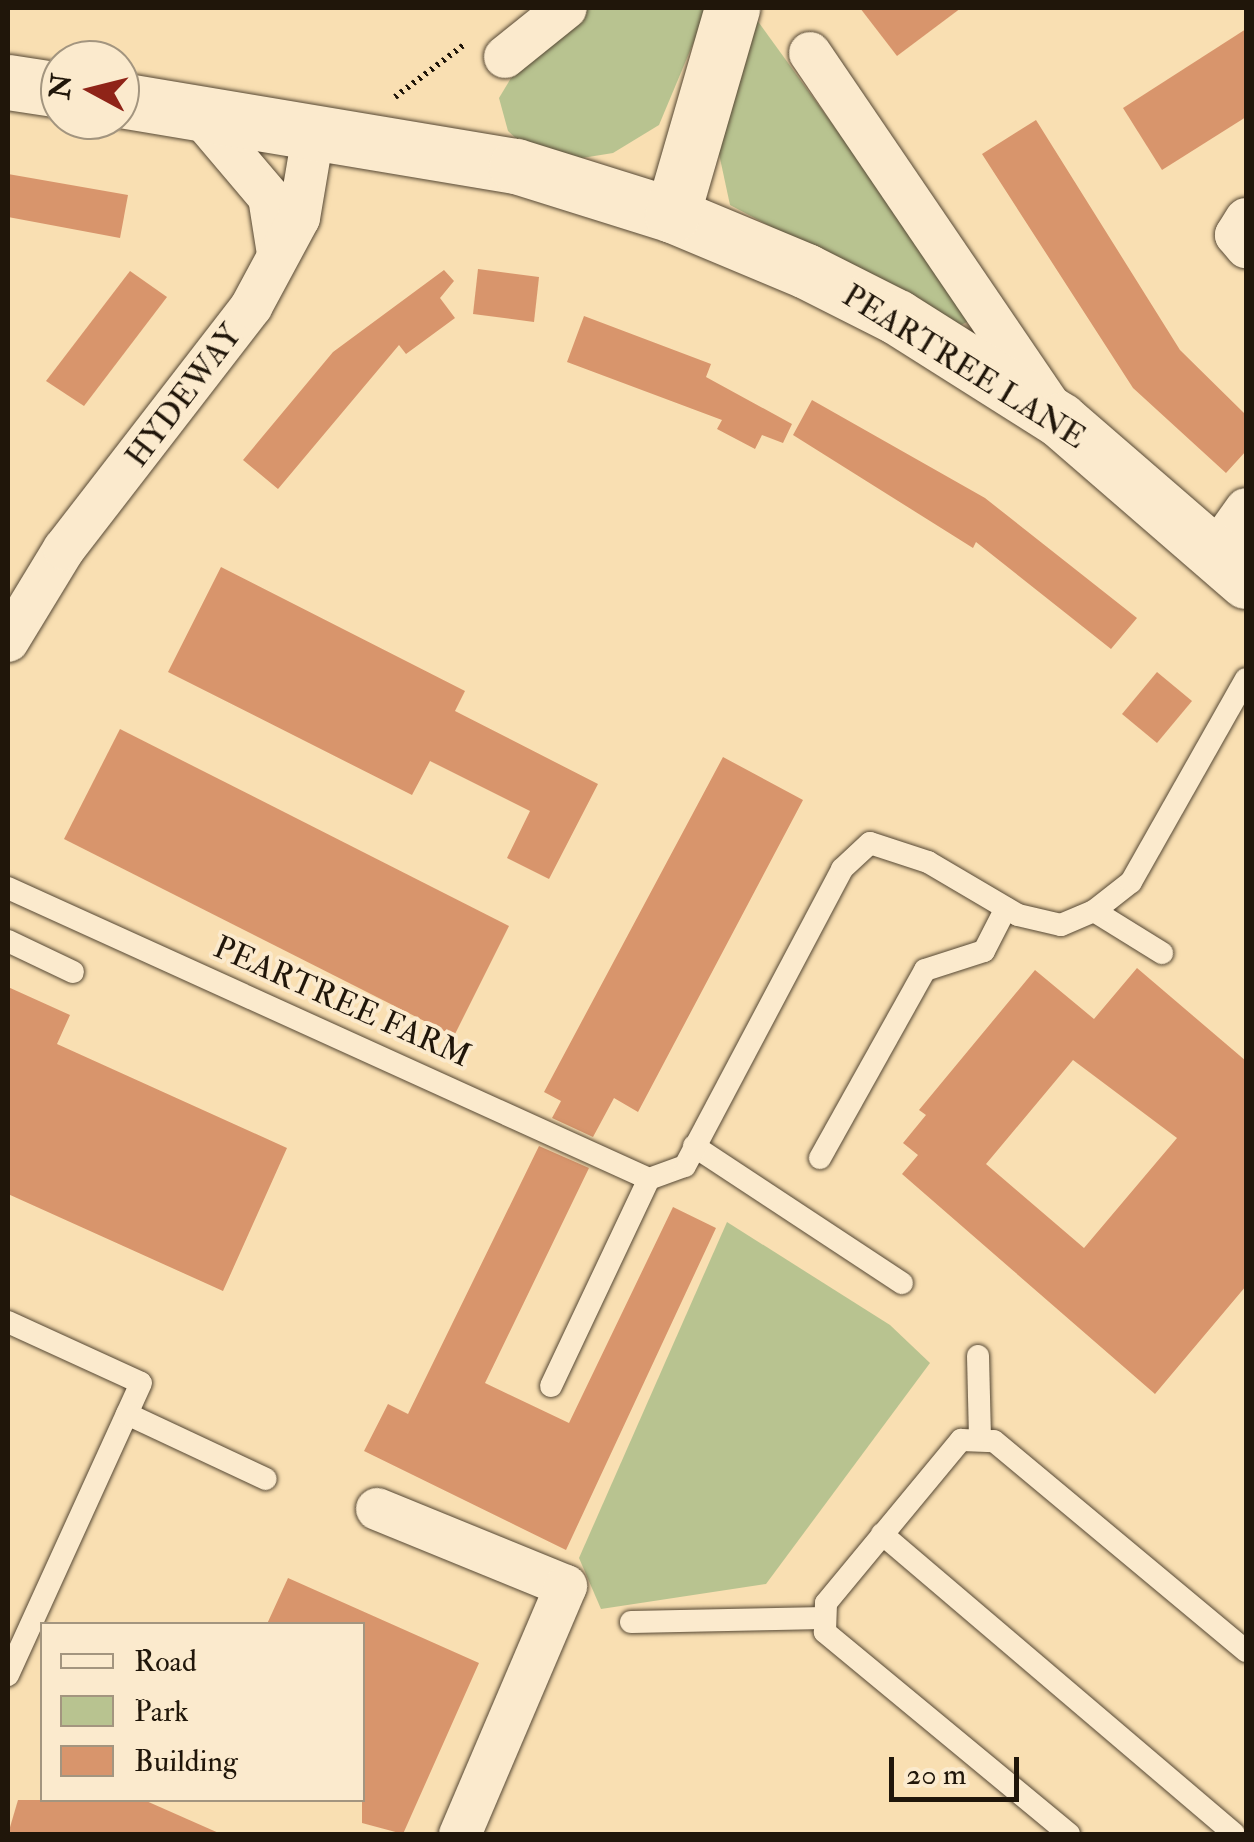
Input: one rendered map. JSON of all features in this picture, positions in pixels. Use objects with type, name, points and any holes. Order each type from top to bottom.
[{"type":"street","points":[[492,44],[566,8]]},
{"type":"street","points":[[672,215],[732,8]]},
{"type":"street","points":[[810,53],[1060,420]]},
{"type":"street","points":[[8,82],[40,87]]},
{"type":"street","name":"PEARTREE LANE","points":[[140,103],[516,166],[672,215],[897,317],[1060,420],[1230,567]]},
{"type":"street","points":[[196,111],[269,197],[278,254]]},
{"type":"street","name":"HYDEWAY","points":[[8,640],[64,549],[251,307],[299,218],[314,130]]},
{"type":"street","points":[[1246,220],[1236,235],[1246,247]]},
{"type":"street","points":[[1230,567],[1246,508]]},
{"type":"street","points":[[377,1509],[566,1586],[460,1834]]},
{"type":"lane","points":[[551,1386],[648,1179],[684,1166],[842,869],[870,843],[928,862],[1006,908],[1061,925],[1094,911],[1131,882],[1246,678]]},
{"type":"lane","name":"PEARTREE FARM","points":[[8,888],[648,1179]]},
{"type":"lane","points":[[820,1158],[924,970],[984,952],[1006,908]]},
{"type":"lane","points":[[1094,911],[1162,954]]},
{"type":"lane","points":[[8,941],[73,972]]},
{"type":"lane","points":[[694,1146],[902,1283]]},
{"type":"lane","points":[[8,1322],[141,1383],[8,1675]]},
{"type":"lane","points":[[978,1356],[980,1440]]},
{"type":"lane","points":[[127,1414],[266,1479]]},
{"type":"lane","points":[[1069,1834],[825,1632],[826,1603],[960,1440],[994,1440],[1246,1651]]},
{"type":"lane","points":[[882,1534],[1234,1834]]},
{"type":"lane","points":[[631,1622],[825,1618]]},
{"type":"path","points":[[382,106],[492,44]]},
{"type":"green space","points":[[588,8],[708,8],[659,125],[613,153],[582,158],[520,142],[508,131],[499,98],[523,58]]},
{"type":"green space","points":[[754,16],[967,310],[967,322],[959,326],[730,205],[718,149]]},
{"type":"green space","points":[[727,1222],[890,1325],[930,1363],[766,1584],[601,1609],[579,1558]]},
{"type":"building","points":[[860,8],[961,8],[897,56]]},
{"type":"building","points":[[1246,29],[1246,117],[1162,170],[1123,108]]},
{"type":"building","points":[[1036,120],[1180,350],[1246,415],[1246,451],[1226,473],[1133,388],[982,154]]},
{"type":"building","points":[[8,174],[128,195],[120,238],[8,217]]},
{"type":"building","points":[[478,269],[539,277],[534,322],[473,314]]},
{"type":"building","points":[[444,270],[454,281],[440,298],[455,318],[406,354],[399,345],[278,489],[243,460],[333,352]]},
{"type":"building","points":[[130,271],[167,297],[84,406],[46,381]]},
{"type":"building","points":[[584,316],[711,364],[706,377],[792,424],[783,443],[762,435],[755,449],[717,429],[722,420],[567,362]]},
{"type":"building","points":[[812,400],[985,498],[1137,618],[1111,649],[976,542],[973,548],[793,435]]},
{"type":"building","points":[[221,567],[465,691],[455,711],[598,784],[549,879],[507,858],[530,811],[430,761],[412,795],[168,672]]},
{"type":"building","points":[[1157,672],[1192,701],[1157,743],[1122,714]]},
{"type":"building","points":[[120,729],[509,926],[454,1036],[64,839]]},
{"type":"building","points":[[723,757],[803,800],[638,1112],[614,1098],[593,1137],[552,1118],[561,1101],[544,1092]]},
{"type":"building","points":[[1137,968],[1246,1061],[1246,1286],[1155,1394],[902,1174],[918,1155],[903,1143],[926,1115],[919,1110],[1035,970],[1094,1019]],"holes":[[[1073,1060],[1177,1138],[1084,1248],[986,1164]]]},
{"type":"building","points":[[8,987],[70,1015],[57,1044],[287,1148],[223,1291],[8,1194]]},
{"type":"building","points":[[539,1146],[589,1168],[485,1383],[569,1423],[673,1207],[716,1228],[566,1550],[364,1451],[388,1404],[408,1414]]},
{"type":"building","points":[[288,1578],[479,1663],[403,1834],[362,1823],[365,1622],[268,1622]]},
{"type":"building","points":[[18,1800],[40,1800],[149,1802],[221,1834],[8,1834]]}]
